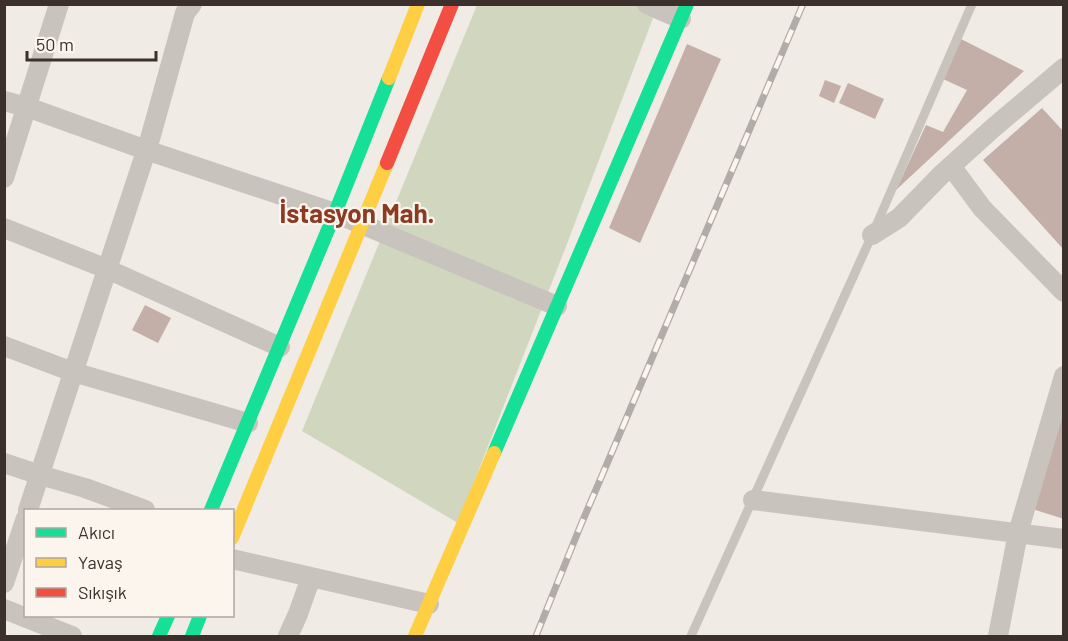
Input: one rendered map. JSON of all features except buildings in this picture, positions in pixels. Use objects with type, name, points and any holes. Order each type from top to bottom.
[{"type":"main road","points":[[212,509],[335,213],[418,4]]},
{"type":"main road","points":[[234,533],[452,4]]},
{"type":"main road","points":[[415,636],[684,12]]},
{"type":"main road","points":[[159,636],[167,617]]},
{"type":"main road","points":[[192,636],[199,617]]},
{"type":"street","points":[[4,178],[59,4]]},
{"type":"street","points":[[28,509],[146,150],[185,13],[192,4]]},
{"type":"street","points":[[647,4],[684,12]]},
{"type":"street","points":[[872,235],[899,219],[951,166],[1064,68]]},
{"type":"street","points":[[4,101],[335,213],[557,306]]},
{"type":"street","points":[[951,166],[982,208],[1064,292]]},
{"type":"street","points":[[4,228],[107,269],[280,347]]},
{"type":"street","points":[[4,346],[74,372],[248,423]]},
{"type":"street","points":[[998,636],[1018,533],[1064,375]]},
{"type":"street","points":[[4,463],[40,476],[85,488],[142,509]]},
{"type":"street","points":[[753,500],[1064,539]]},
{"type":"street","points":[[4,583],[24,525]]},
{"type":"street","points":[[234,559],[429,604]]},
{"type":"street","points":[[288,636],[311,577]]},
{"type":"street","points":[[4,609],[24,617]]},
{"type":"street","points":[[24,617],[72,636]]},
{"type":"lane","points":[[691,636],[872,235],[972,4]]},
{"type":"green space","points":[[477,5],[658,5],[458,523],[302,431]]},
{"type":"railway","points":[[536,636],[580,527],[803,4]]},
{"type":"traffic: fast","points":[[494,453],[687,4]]},
{"type":"traffic: fast","points":[[211,509],[389,78]]},
{"type":"traffic: fast","points":[[159,636],[168,617]]},
{"type":"traffic: fast","points":[[192,636],[200,617]]},
{"type":"traffic: slow","points":[[389,78],[418,4]]},
{"type":"traffic: slow","points":[[234,533],[387,163]]},
{"type":"traffic: slow","points":[[415,636],[494,453]]},
{"type":"traffic: jam","points":[[387,163],[452,4]]},
{"type":"district","name":"İstasyon Mah.","points":[[357,214]]}]
